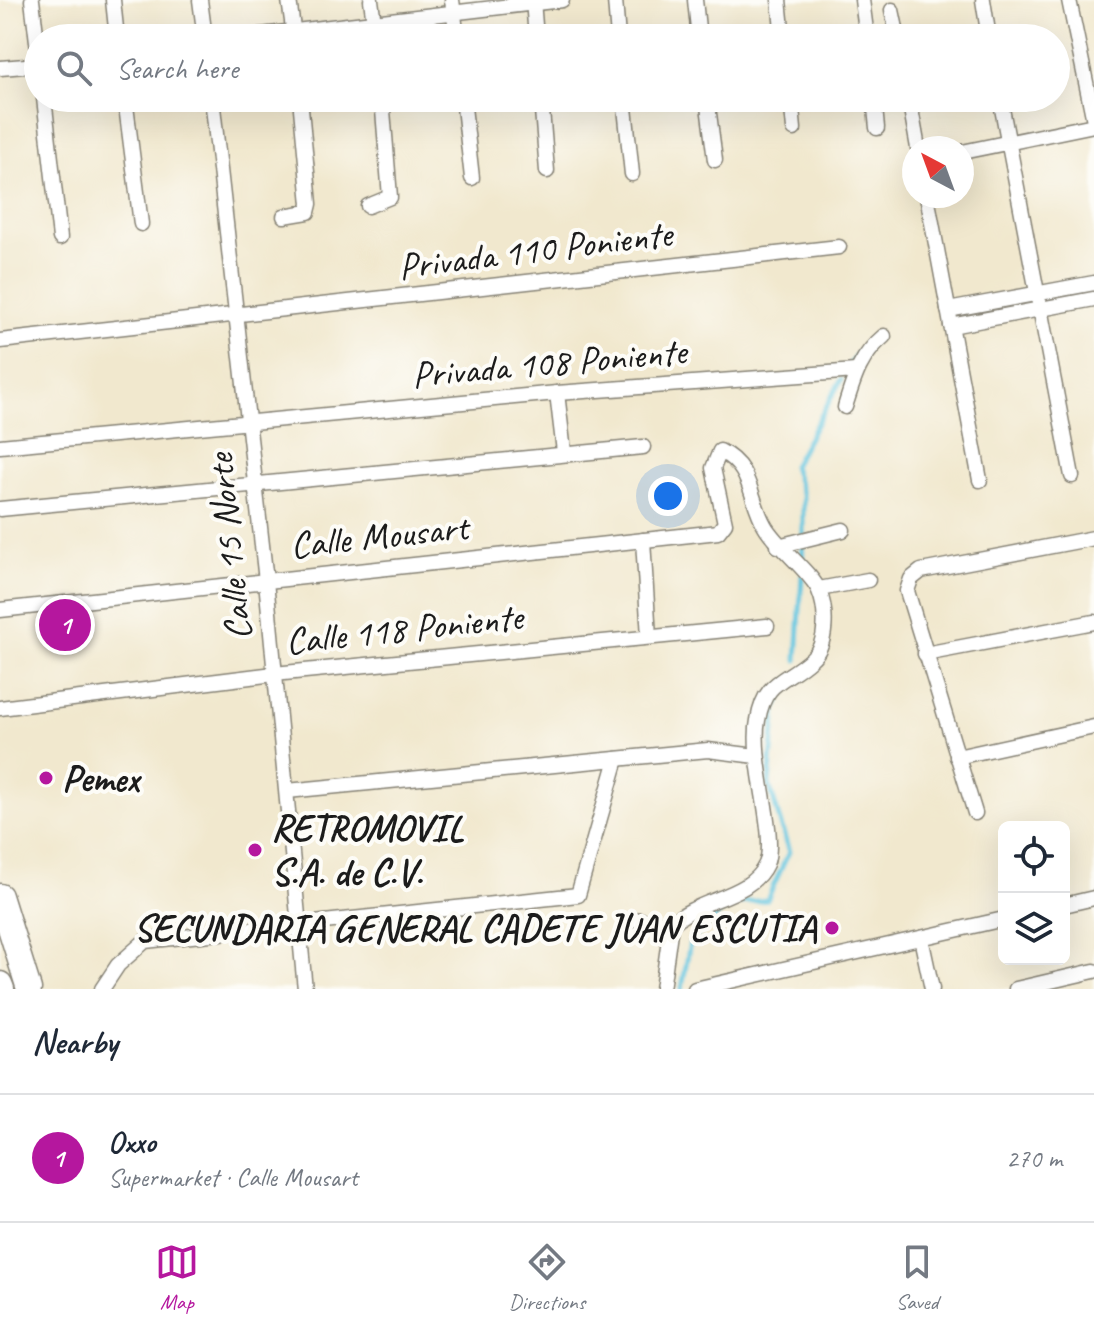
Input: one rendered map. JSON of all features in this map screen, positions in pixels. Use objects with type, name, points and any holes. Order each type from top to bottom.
[{"type":"main road","points":[[2,909],[29,989]]},
{"type":"street","points":[[32,0],[35,24]]},
{"type":"street","points":[[113,0],[116,24]]},
{"type":"street","points":[[200,0],[203,24]]},
{"type":"street","points":[[289,0],[292,24]]},
{"type":"street","points":[[371,0],[374,24]]},
{"type":"street","points":[[351,24],[453,6],[562,0]]},
{"type":"street","points":[[615,0],[617,24]]},
{"type":"street","points":[[695,0],[698,24]]},
{"type":"street","points":[[779,0],[782,24]]},
{"type":"street","points":[[862,0],[865,24]]},
{"type":"street","points":[[983,0],[987,24]]},
{"type":"street","points":[[974,150],[1094,123],[1069,0]]},
{"type":"street","points":[[533,2],[535,24]]},
{"type":"street","points":[[892,10],[895,24]]},
{"type":"street","points":[[0,68],[24,66]]},
{"type":"street","points":[[46,112],[60,238]]},
{"type":"street","points":[[127,112],[141,224]]},
{"type":"street","name":"Calle 15 Norte","points":[[214,112],[266,581],[305,989]]},
{"type":"street","points":[[284,216],[308,212],[301,112]]},
{"type":"street","points":[[368,206],[390,197],[383,112]]},
{"type":"street","points":[[465,112],[472,178]]},
{"type":"street","points":[[542,112],[547,171]]},
{"type":"street","points":[[625,112],[632,174]]},
{"type":"street","points":[[709,112],[715,160]]},
{"type":"street","points":[[792,112],[794,129]]},
{"type":"street","points":[[875,112],[877,128]]},
{"type":"street","points":[[912,112],[916,136]]},
{"type":"street","points":[[1002,112],[1038,311],[1072,476]]},
{"type":"street","points":[[929,208],[980,480]]},
{"type":"street","name":"Privada 110 Poniente","points":[[0,341],[238,317],[839,247]]},
{"type":"street","points":[[948,310],[1094,283]]},
{"type":"street","points":[[951,326],[1094,299]]},
{"type":"street","points":[[845,407],[856,371],[867,350],[884,336]]},
{"type":"street","name":"Privada 108 Poniente","points":[[0,446],[557,393],[856,371]]},
{"type":"street","points":[[557,393],[564,452]]},
{"type":"street","points":[[0,509],[564,452],[643,447]]},
{"type":"street","name":"Calle Mousart","points":[[0,610],[718,532],[725,523],[713,468],[720,451],[738,463],[748,477],[763,523],[778,546]]},
{"type":"street","points":[[662,989],[671,925],[693,908],[755,879],[766,863],[770,839],[756,756],[758,720],[767,695],[781,676],[813,658],[825,628],[819,589],[778,546],[843,530]]},
{"type":"street","points":[[975,813],[907,591],[911,579],[921,571],[1094,538]]},
{"type":"street","points":[[643,540],[649,637]]},
{"type":"street","points":[[819,589],[868,580]]},
{"type":"street","points":[[925,654],[1094,622]]},
{"type":"street","name":"Calle 118 Poniente","points":[[0,708],[274,674],[767,626]]},
{"type":"street","points":[[957,757],[1094,727]]},
{"type":"street","points":[[287,791],[708,750],[756,756]]},
{"type":"street","points":[[104,988],[118,965],[145,941],[578,895],[617,759]]},
{"type":"street","points":[[1070,904],[1094,898]]},
{"type":"street","points":[[633,919],[671,925]]},
{"type":"street","points":[[695,989],[998,920]]},
{"type":"street","points":[[921,938],[932,989]]},
{"type":"street","points":[[1016,989],[1094,971]]},
{"type":"waterway","points":[[850,364],[859,352]]},
{"type":"waterway","points":[[803,534],[803,497],[793,466],[841,380]]},
{"type":"waterway","points":[[802,563],[803,545]]},
{"type":"waterway","points":[[797,660],[802,576]]},
{"type":"waterway","points":[[682,989],[690,942],[729,904],[767,900],[789,852],[769,784],[776,707],[788,681]]},
{"type":"place","name":"Oxxo","points":[[65,625]]},
{"type":"place","name":"Pemex","points":[[46,778]]},
{"type":"place","name":"RETROMOVIL S.A. de C.V.","points":[[255,850]]},
{"type":"place","name":"SECUNDARIA GENERAL CADETE JUAN ESCUTIA","points":[[832,928]]}]
